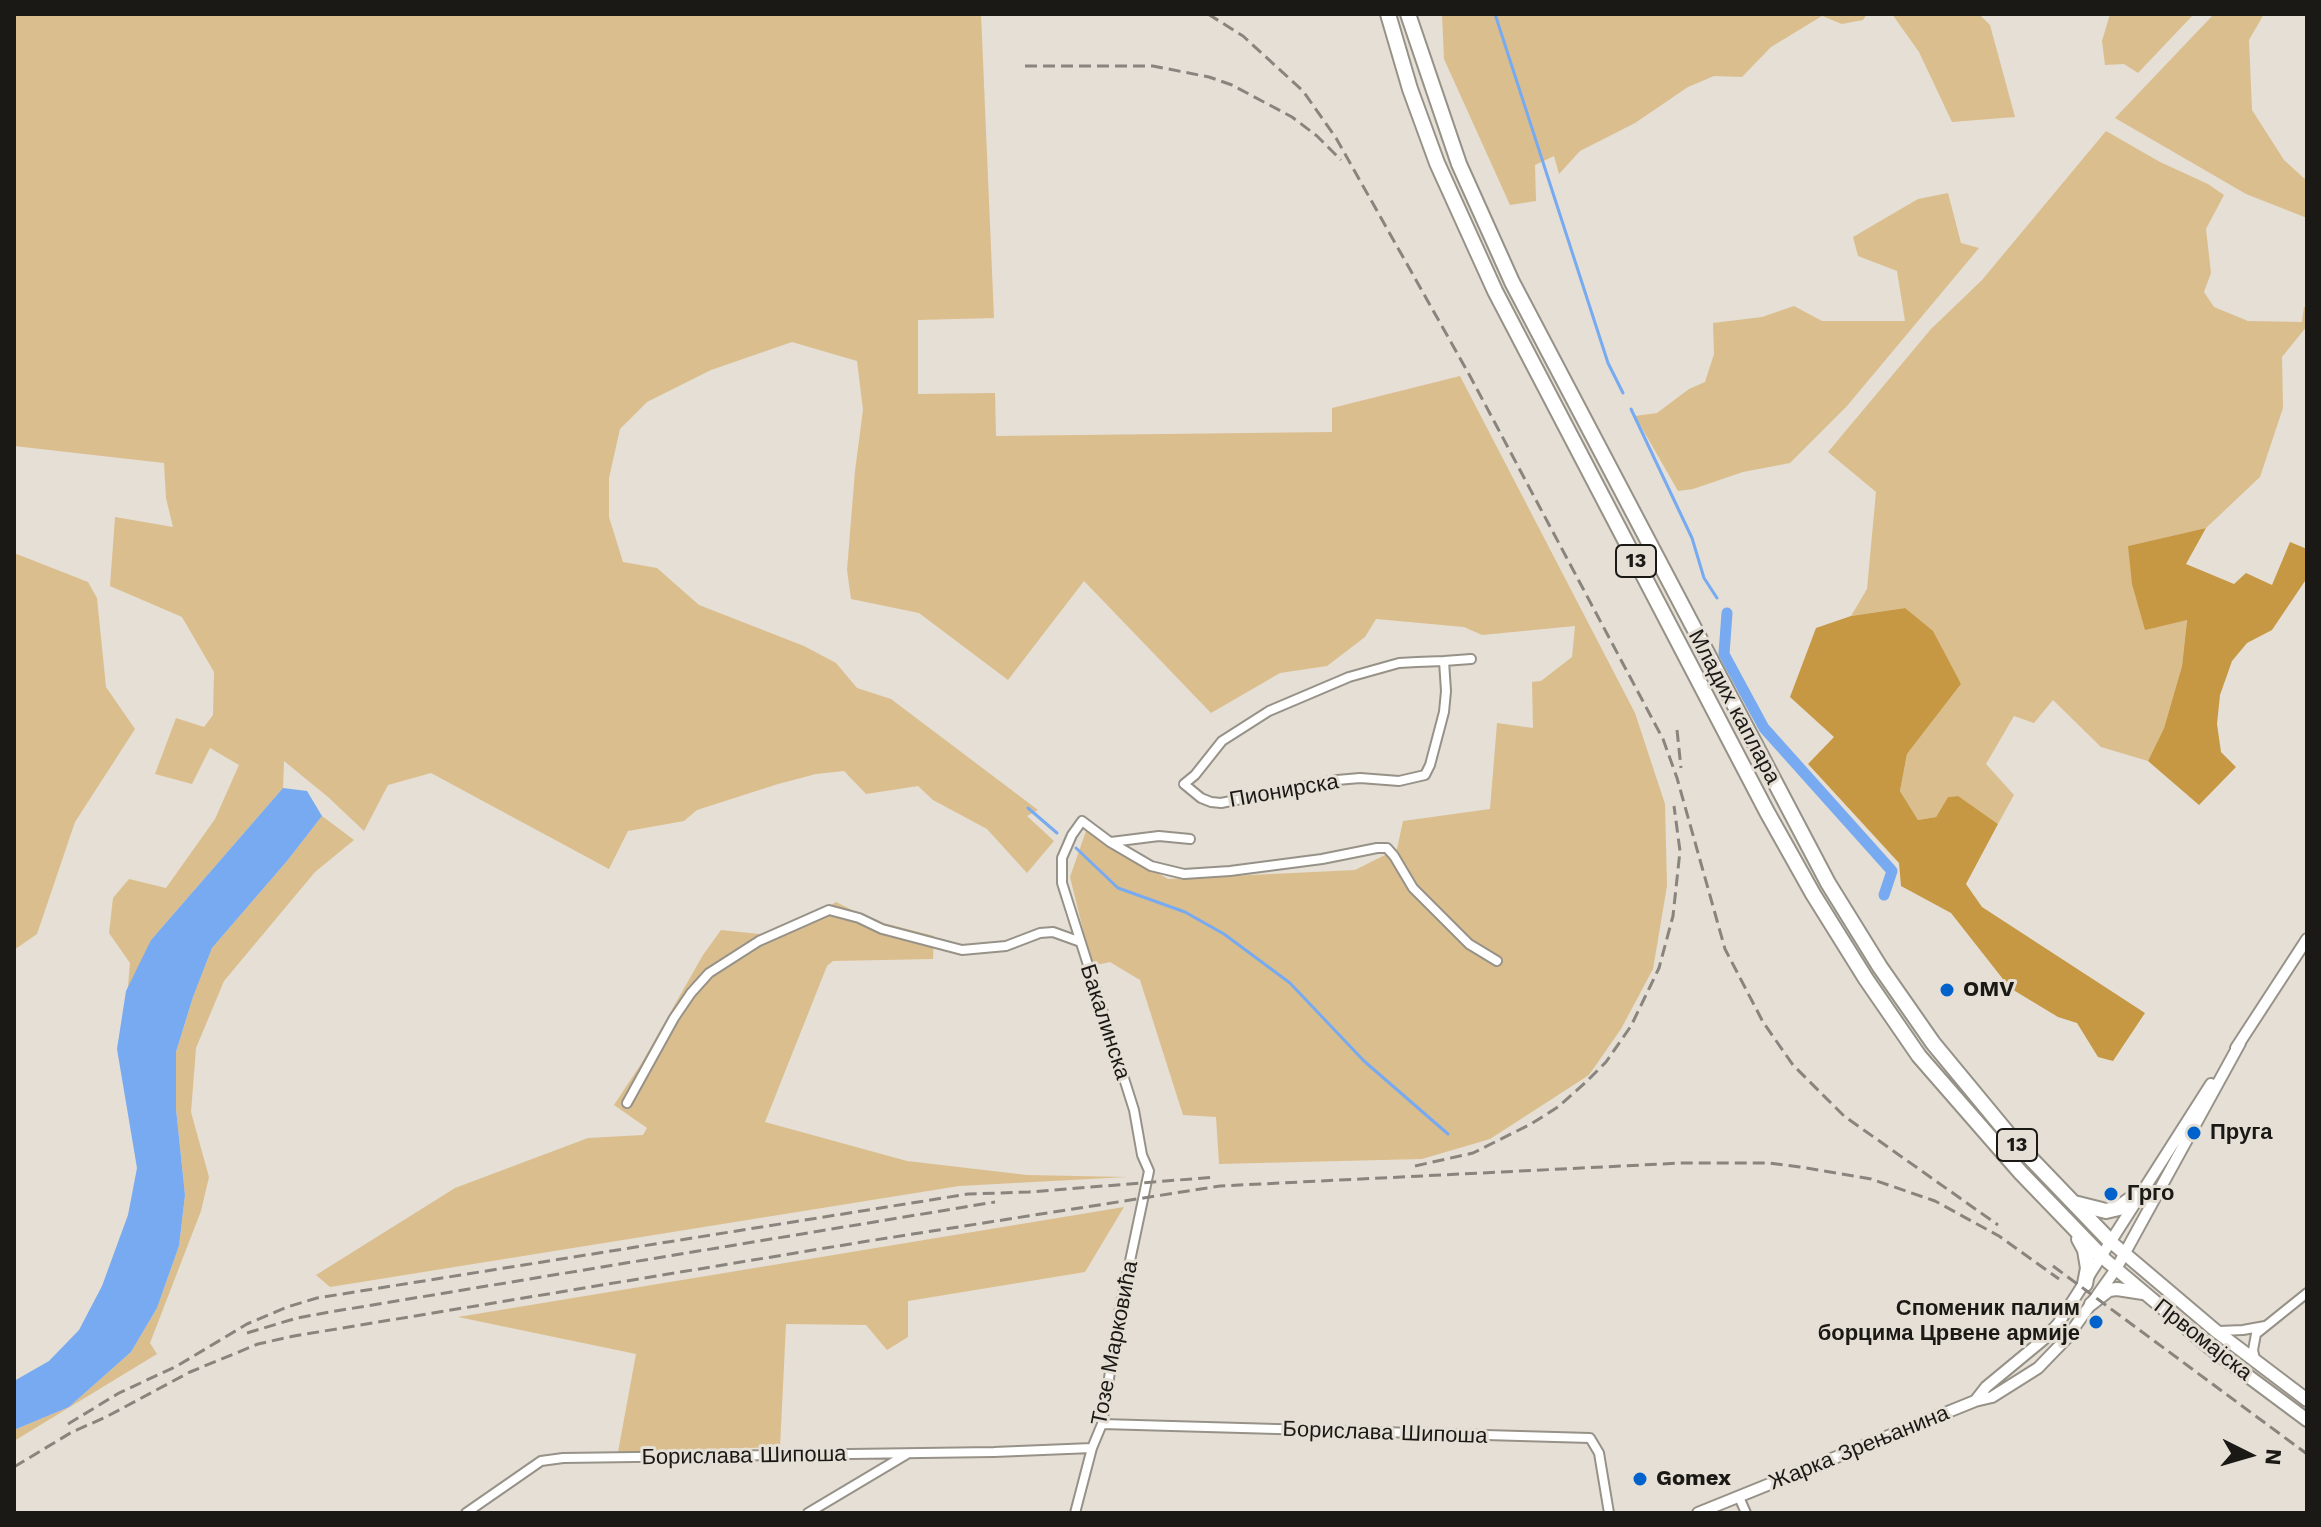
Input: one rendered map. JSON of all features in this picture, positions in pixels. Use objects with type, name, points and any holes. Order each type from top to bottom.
[{"type":"highway","points":[[1379,14],[1410,89]]},
{"type":"highway","name":"13","points":[[1388,14],[1410,89]]},
{"type":"highway","name":"13","points":[[1408,14],[1441,118]]},
{"type":"highway","points":[[1417,14],[1441,118]]},
{"type":"highway","name":"Младих каплара","points":[[1410,89],[1454,202],[1495,291],[1767,812],[1819,905],[1857,967],[1919,1056],[1954,1099],[2075,1231]]},
{"type":"highway","name":"Младих каплара","points":[[1441,118],[1482,219],[1512,282],[1828,883],[1880,967],[1933,1043],[2014,1141],[2111,1242]]},
{"type":"highway","points":[[2069,1201],[2106,1211],[2119,1208],[2142,1191]]},
{"type":"highway","points":[[2075,1231],[2087,1258],[2085,1284]]},
{"type":"highway","name":"13","points":[[2075,1231],[2102,1257]]},
{"type":"main road","name":"Првомајска","points":[[2111,1242],[2216,1331],[2307,1400]]},
{"type":"main road","name":"Првомајска","points":[[2102,1257],[2209,1347],[2307,1420]]},
{"type":"main road","points":[[2091,1304],[2109,1290],[2145,1294]]},
{"type":"street","name":"Пионирска","points":[[1444,661],[1444,712],[1425,775],[1399,781],[1337,780],[1221,803],[1201,798],[1184,784],[1222,741],[1269,711],[1349,677],[1399,663],[1471,659]]},
{"type":"street","points":[[1078,941],[1062,883],[1062,858],[1082,821],[1151,866],[1184,874],[1261,867],[1387,848],[1413,888],[1469,944],[1497,961]]},
{"type":"street","points":[[1110,842],[1159,836],[1190,839]]},
{"type":"street","name":"Бакалинска","points":[[627,1103],[674,1018],[709,973],[759,941],[829,910],[859,918],[882,929],[962,950],[1006,946],[1040,933],[1053,932],[1078,941],[1134,1110],[1142,1155],[1149,1171]]},
{"type":"street","name":"Жарка Зрењанина","points":[[1975,1401],[1986,1387],[2051,1332],[2307,939]]},
{"type":"street","name":"Жарка Зрењанина","points":[[1698,1513],[1975,1401],[1992,1397],[2038,1368],[2066,1339],[2116,1269],[2240,1043]]},
{"type":"street","name":"Тозе Марковића","points":[[1075,1513],[1092,1448],[1102,1424],[1119,1313],[1149,1171]]},
{"type":"street","points":[[2256,1362],[2253,1342],[2256,1334],[2307,1293]]},
{"type":"street","points":[[2216,1331],[2265,1325]]},
{"type":"street","name":"Борислава Шипоша","points":[[1102,1424],[1590,1438],[1599,1453],[1609,1513]]},
{"type":"street","name":"Борислава Шипоша","points":[[466,1513],[541,1461],[563,1458],[1092,1448]]},
{"type":"street","points":[[808,1513],[908,1453]]},
{"type":"street","points":[[1739,1497],[1746,1513]]},
{"type":"shaded area","points":[[14,14],[981,14],[994,318],[918,320],[918,394],[995,393],[996,436],[1332,432],[1332,408],[1460,376],[1635,713],[1665,804],[1667,886],[1653,969],[1621,1029],[1589,1075],[1490,1139],[1422,1159],[1219,1164],[1216,1117],[1183,1115],[1140,980],[1110,962],[1092,966],[1070,877],[1086,831],[1168,879],[1355,870],[1397,849],[1403,821],[1490,809],[1497,723],[1533,728],[1532,682],[1541,681],[1572,657],[1575,626],[1482,635],[1464,627],[1376,619],[1365,637],[1327,666],[1280,673],[1211,713],[1084,581],[1008,680],[919,613],[851,599],[847,570],[863,410],[857,361],[792,342],[711,370],[647,402],[620,429],[609,478],[609,517],[623,562],[657,568],[699,605],[804,646],[836,663],[857,688],[891,699],[1038,810],[1027,816],[1054,841],[1027,873],[987,829],[933,800],[918,786],[866,794],[844,771],[816,774],[778,784],[697,810],[684,821],[628,831],[609,869],[431,773],[388,785],[364,831],[284,761],[283,788],[151,940],[125,1021],[130,963],[109,933],[113,898],[129,879],[166,888],[215,819],[239,765],[210,748],[192,784],[155,774],[176,718],[204,727],[213,715],[214,672],[182,617],[110,586],[115,517],[173,527],[166,498],[164,463],[14,446]]},
{"type":"shaded area","points":[[1442,14],[1867,14],[1863,20],[1842,24],[1822,16],[1771,47],[1742,77],[1714,76],[1688,87],[1635,123],[1580,151],[1559,174],[1554,156],[1535,165],[1536,201],[1510,205],[1444,59]]},
{"type":"shaded area","points":[[1892,14],[1979,14],[1990,25],[2015,117],[1952,122],[1919,52]]},
{"type":"shaded area","points":[[2110,14],[2194,14],[2138,73],[2124,64],[2105,65],[2102,41]]},
{"type":"shaded area","points":[[2214,14],[2264,14],[2249,40],[2252,110],[2284,160],[2307,181],[2307,218],[2246,194],[2115,118]]},
{"type":"shaded area","points":[[2106,131],[2224,195],[2206,229],[2211,273],[2204,292],[2214,307],[2248,321],[2302,322],[2304,307],[2307,308],[2307,326],[2282,357],[2283,408],[2260,477],[2206,528],[2128,546],[2187,619],[2182,666],[2164,728],[2148,761],[2101,747],[2053,700],[2034,723],[2014,716],[1986,764],[2014,795],[1998,824],[1957,796],[1948,797],[1936,817],[1918,820],[1900,791],[1907,754],[1961,684],[1905,608],[1851,616],[1867,589],[1876,492],[1828,452],[1931,329],[1982,280]]},
{"type":"shaded area","points":[[1948,193],[1961,243],[1979,248],[1847,406],[1790,463],[1743,472],[1678,491],[1635,416],[1657,413],[1689,389],[1705,382],[1714,354],[1713,323],[1762,317],[1794,306],[1822,321],[1905,321],[1897,271],[1858,256],[1853,237],[1918,199]]},
{"type":"shaded area","points":[[2206,528],[2186,564],[2234,584],[2246,573],[2272,585],[2290,542],[2307,549],[2307,578],[2272,630],[2247,643],[2232,661],[2220,695],[2217,724],[2221,752],[2236,767],[2199,805],[2148,761],[2164,728],[2182,666],[2187,620],[2145,630],[2132,584],[2128,546]]},
{"type":"shaded area","points":[[14,553],[88,582],[97,598],[106,687],[135,729],[75,822],[37,934],[14,950]]},
{"type":"shaded area","points":[[1905,608],[1933,631],[1961,684],[1907,754],[1900,791],[1918,820],[1936,817],[1948,797],[1958,796],[1998,824],[1966,884],[1982,907],[2145,1013],[2113,1061],[2098,1057],[2077,1023],[2058,1017],[2010,988],[1951,913],[1901,886],[1899,863],[1808,764],[1834,737],[1790,697],[1816,628],[1851,616]]},
{"type":"shaded area","points":[[322,816],[354,840],[315,872],[224,981],[196,1048],[191,1112],[209,1177],[201,1211],[150,1343],[157,1354],[14,1441],[14,1430],[69,1407],[131,1352],[157,1308],[179,1246],[185,1195],[176,1109],[176,1052],[193,997],[212,948]]},
{"type":"shaded area","points":[[836,902],[872,920],[934,936],[933,959],[833,961],[827,966],[765,1122],[907,1161],[1027,1175],[1127,1177],[959,1186],[330,1287],[316,1275],[455,1188],[588,1138],[643,1135],[647,1128],[614,1105],[721,930],[769,935],[810,918]]},
{"type":"shaded area","points":[[1124,1207],[1085,1272],[908,1301],[908,1337],[887,1350],[866,1325],[786,1324],[780,1447],[618,1452],[636,1354],[458,1317]]},
{"type":"water","points":[[283,788],[307,791],[322,816],[212,948],[193,997],[176,1052],[176,1109],[185,1195],[179,1246],[157,1308],[131,1352],[69,1407],[14,1430],[14,1381],[49,1361],[79,1330],[102,1286],[128,1215],[137,1168],[117,1049],[126,991],[151,940]]},
{"type":"waterway","points":[[1495,14],[1608,363],[1623,393]]},
{"type":"waterway","points":[[1631,409],[1692,538],[1704,578],[1717,598]]},
{"type":"waterway","points":[[1727,613],[1724,654],[1764,728],[1892,871],[1884,895]]},
{"type":"waterway","points":[[1028,808],[1057,833]]},
{"type":"waterway","points":[[1076,848],[1118,888],[1185,912],[1224,934],[1290,983],[1364,1061],[1448,1134]]},
{"type":"railway","points":[[1208,14],[1243,36],[1303,91],[1336,138],[1470,376],[1663,739],[1725,949],[1763,1022],[1793,1065],[1844,1116],[1998,1225]]},
{"type":"railway","points":[[1025,66],[1153,66],[1209,77],[1232,85],[1292,117],[1341,160]]},
{"type":"railway","points":[[1677,730],[1681,768]]},
{"type":"railway","points":[[1415,1166],[1473,1153],[1531,1124],[1558,1107],[1606,1062],[1631,1026],[1659,968],[1673,916],[1680,851],[1674,806]]},
{"type":"railway","points":[[14,1467],[72,1432],[190,1372],[258,1344],[862,1242],[1220,1186],[1682,1163],[1769,1163],[1871,1179],[1935,1201],[1999,1236],[2059,1279]]},
{"type":"railway","points":[[68,1424],[119,1393],[177,1366],[247,1324],[317,1298],[968,1194],[1216,1177]]},
{"type":"railway","points":[[247,1333],[330,1312],[995,1202]]},
{"type":"railway","points":[[2053,1266],[2307,1454]]},
{"type":"place","name":"OMV","points":[[1947,990]]},
{"type":"place","name":"Пруга","points":[[2194,1133]]},
{"type":"place","name":"Грго","points":[[2111,1194]]},
{"type":"place","name":"Споменик палим борцима Црвене армије","points":[[2096,1322]]},
{"type":"place","name":"Gomex","points":[[1640,1479]]}]
